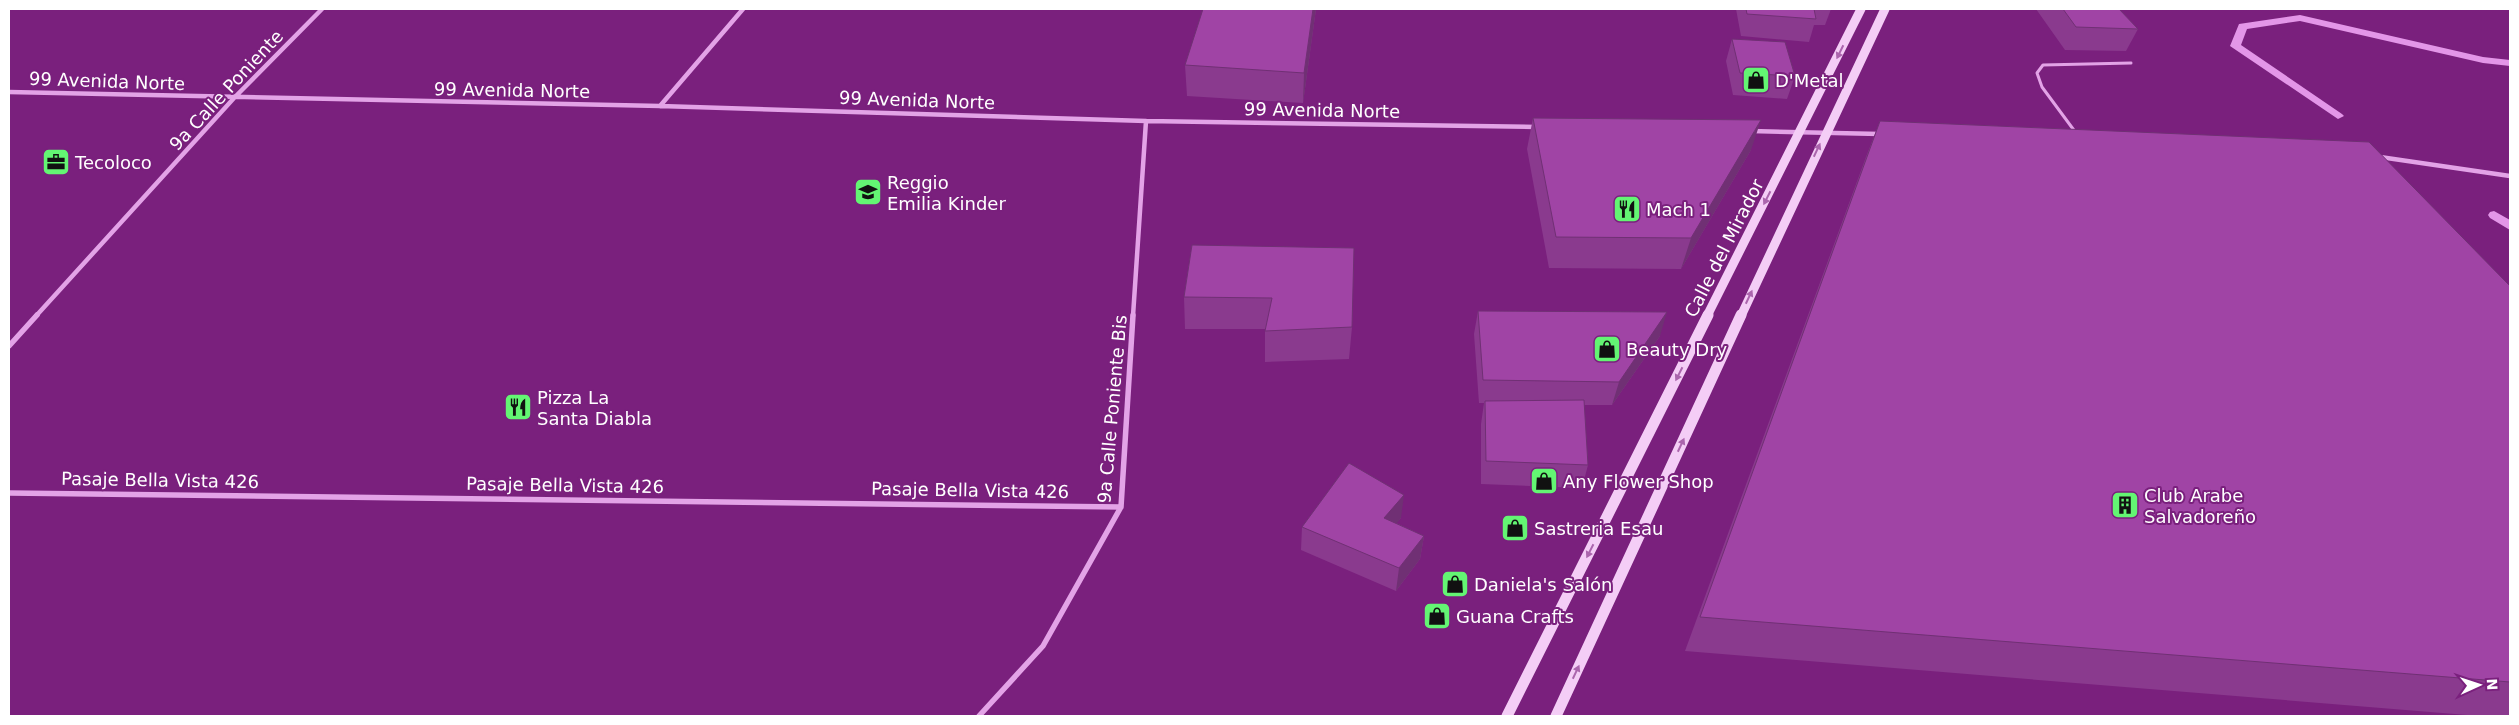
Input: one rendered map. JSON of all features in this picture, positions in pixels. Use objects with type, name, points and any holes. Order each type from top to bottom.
[{"type":"main road","name":"Calle del Mirador","points":[[1507,716],[1862,9]]},
{"type":"main road","points":[[1556,716],[1825,133],[1885,9]]},
{"type":"street","name":"9a Calle Poniente","points":[[9,346],[234,98],[322,9]]},
{"type":"street","points":[[660,106],[743,9]]},
{"type":"street","name":"99 Avenida Norte","points":[[9,92],[660,106],[1146,121],[1542,128]]},
{"type":"street","name":"9a Calle Poniente Bis","points":[[979,716],[1043,646],[1121,507],[1146,121]]},
{"type":"street","points":[[1741,131],[1883,134]]},
{"type":"street","points":[[2069,136],[2078,137]]},
{"type":"street","points":[[2369,155],[2510,176]]},
{"type":"street","name":"Pasaje Bella Vista 426","points":[[9,493],[1121,507]]},
{"type":"lane","points":[[2078,137],[2042,87],[2037,72],[2043,65],[2131,63]]},
{"type":"building","points":[[1203,9],[1313,9],[1304,73],[1185,65]]},
{"type":"building","points":[[1746,9],[1814,9],[1816,19],[1747,14]]},
{"type":"building","points":[[2063,9],[2119,9],[2138,29],[2076,27]]},
{"type":"building","points":[[1732,39],[1785,42],[1795,76],[1740,73]]},
{"type":"building","name":"Mach 1","points":[[1533,118],[1761,120],[1691,238],[1556,237]]},
{"type":"building","name":"Club Arabe Salvadoreño","points":[[1880,121],[2369,142],[2510,286],[2510,682],[1700,617]]},
{"type":"building","points":[[1192,245],[1354,248],[1352,327],[1265,331],[1272,298],[1184,297]]},
{"type":"building","points":[[1478,311],[1667,312],[1619,382],[1483,380]]},
{"type":"building","points":[[1584,400],[1588,465],[1486,461],[1485,401]]},
{"type":"building","points":[[1349,463],[1404,495],[1384,518],[1424,536],[1399,568],[1302,527]]},
{"type":"waterway","points":[[2338,116],[2235,46],[2243,26],[2300,18],[2483,60],[2510,63]]},
{"type":"waterway","points":[[2494,215],[2510,226]]},
{"type":"place","name":"D'Metal","points":[[1756,80]]},
{"type":"place","name":"Tecoloco","points":[[56,162]]},
{"type":"place","name":"Reggio Emilia Kinder","points":[[868,192]]},
{"type":"place","name":"Mach 1","points":[[1627,209]]},
{"type":"place","name":"Beauty Dry","points":[[1607,349]]},
{"type":"place","name":"Pizza La Santa Diabla","points":[[518,407]]},
{"type":"place","name":"Any Flower Shop","points":[[1544,481]]},
{"type":"place","name":"Club Arabe Salvadoreño","points":[[2125,505]]},
{"type":"place","name":"Sastreria Esau","points":[[1515,528]]},
{"type":"place","name":"Daniela's Salón","points":[[1455,584]]},
{"type":"place","name":"Guana Crafts","points":[[1437,616]]}]
